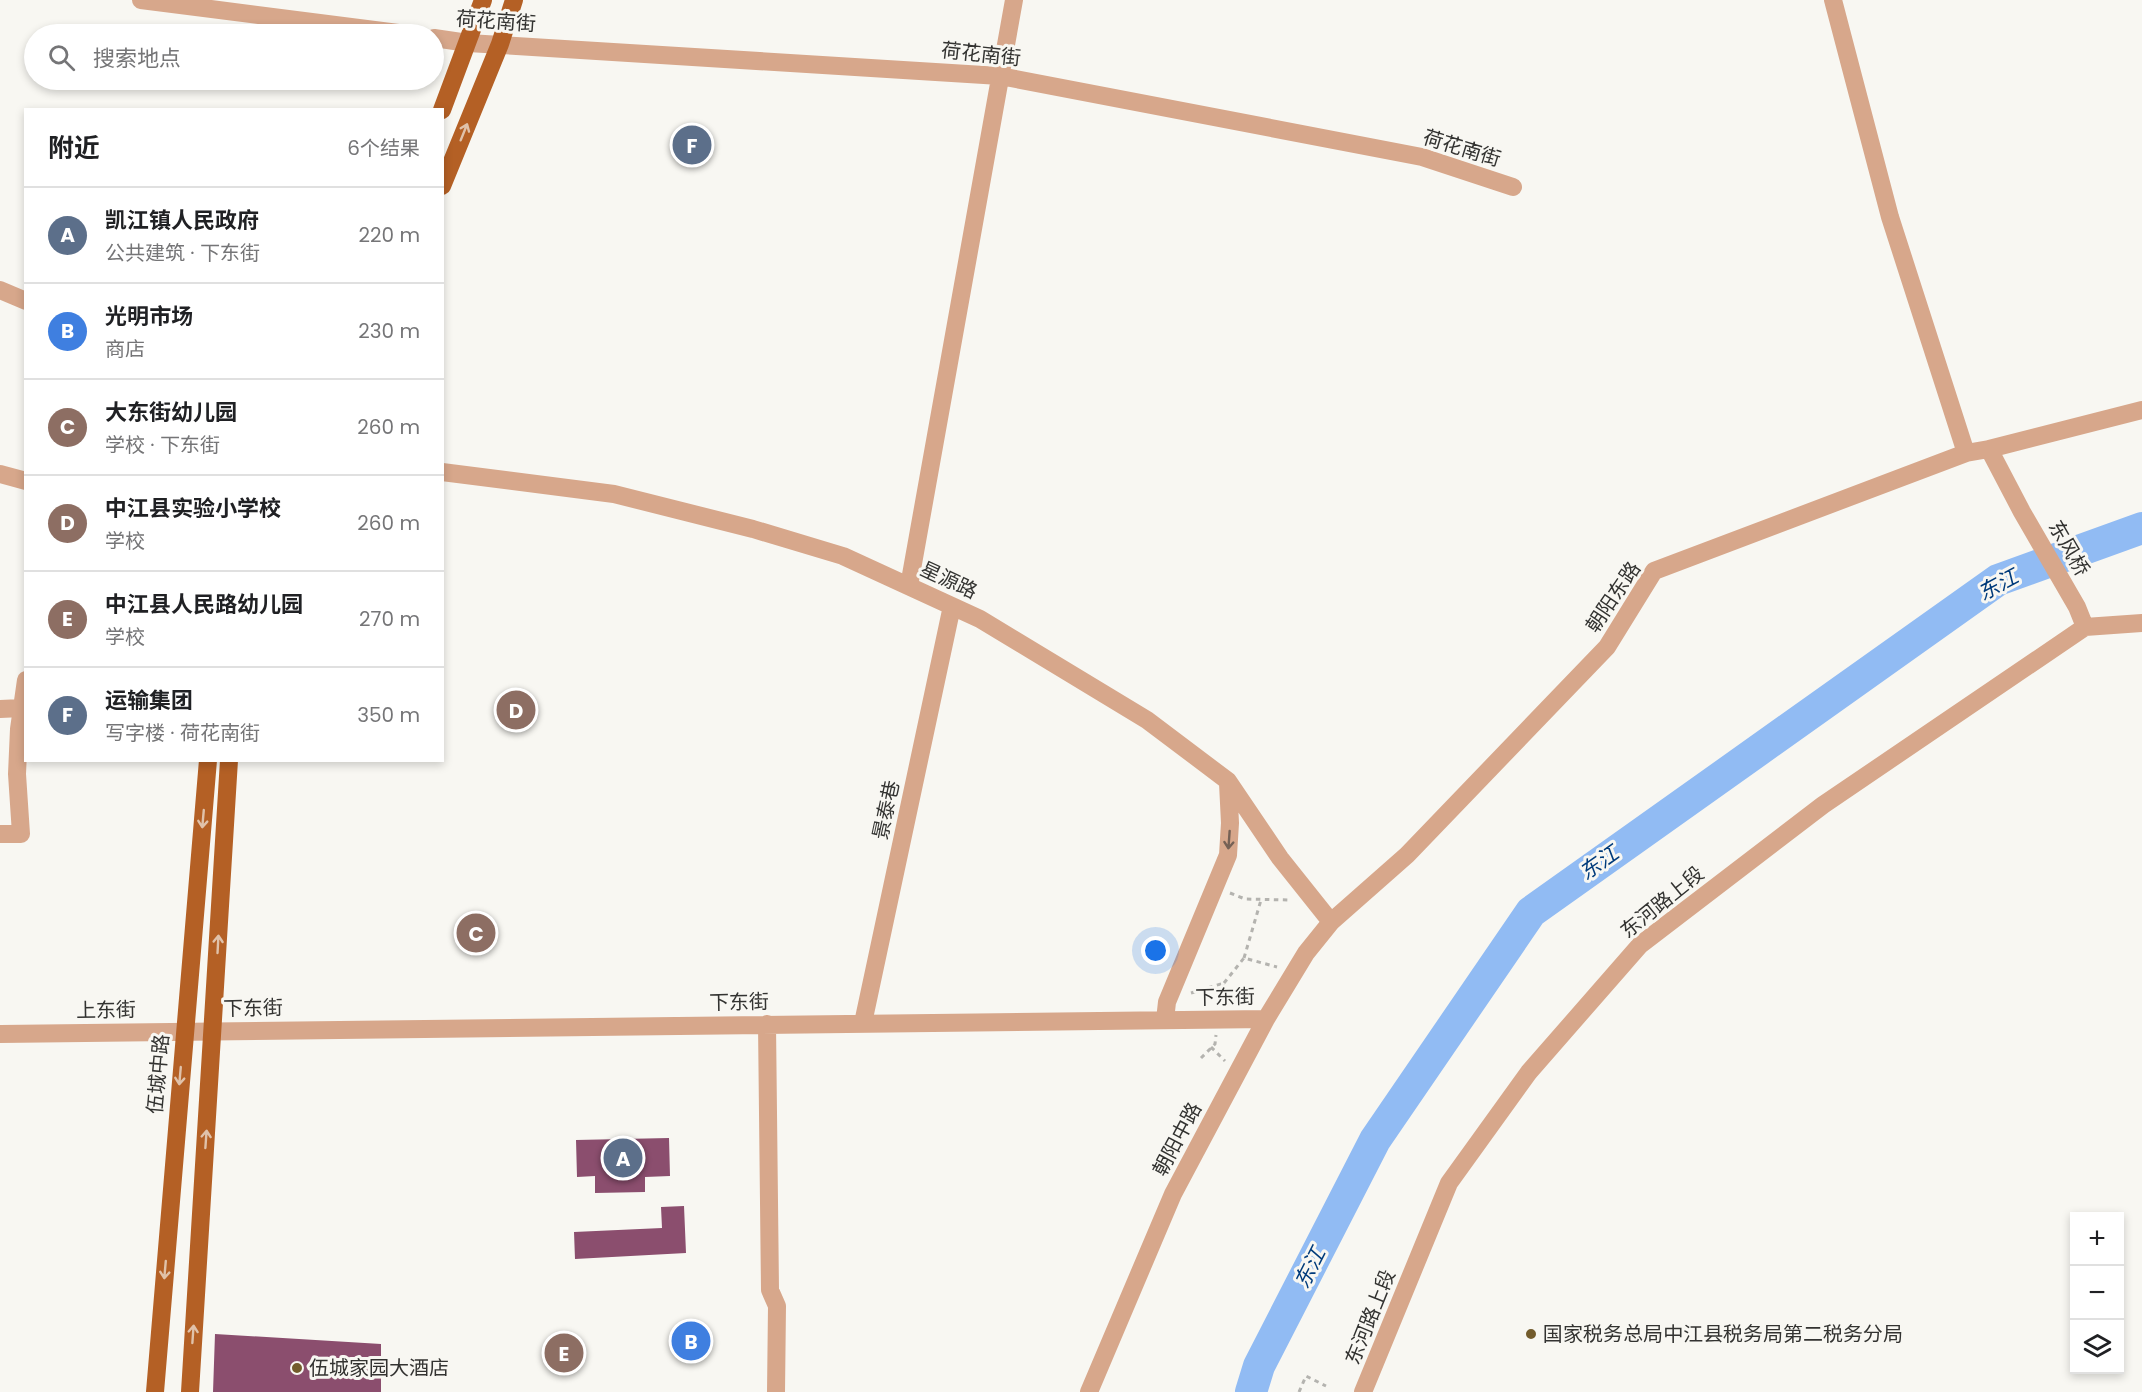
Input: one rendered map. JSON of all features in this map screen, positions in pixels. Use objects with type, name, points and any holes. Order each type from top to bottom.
[{"type":"main road","points":[[443,108],[483,0]]},
{"type":"main road","points":[[444,181],[500,44],[514,0]]},
{"type":"main road","name":"伍城中路","points":[[155,1392],[208,762]]},
{"type":"main road","points":[[190,1392],[229,762]]},
{"type":"street","points":[[141,0],[328,24]]},
{"type":"street","points":[[909,586],[1014,0]]},
{"type":"street","points":[[1833,0],[1890,217],[1966,453]]},
{"type":"street","name":"荷花南街","points":[[444,39],[468,43],[1000,76],[1422,157],[1513,187]]},
{"type":"street","points":[[0,290],[24,300]]},
{"type":"street","name":"朝阳东路","points":[[1331,922],[1407,855],[1607,647],[1654,571],[1966,453],[2142,410]]},
{"type":"street","name":"东风桥","points":[[1989,449],[2022,512],[2077,607],[2085,627]]},
{"type":"street","name":"星源路","points":[[444,472],[614,494],[753,529],[843,556],[980,618],[1147,720],[1228,781],[1280,858],[1331,922]]},
{"type":"street","points":[[0,474],[24,480]]},
{"type":"street","name":"景泰巷","points":[[863,1023],[952,606]]},
{"type":"street","points":[[2085,627],[2142,623]]},
{"type":"street","name":"东河路上段","points":[[1364,1392],[1449,1183],[1529,1072],[1640,945],[1823,805],[2085,627]]},
{"type":"street","points":[[0,834],[21,834],[17,774],[24,694]]},
{"type":"street","points":[[0,709],[22,708]]},
{"type":"street","points":[[1165,1020],[1167,1002],[1228,855],[1230,823],[1228,781]]},
{"type":"street","name":"朝阳中路","points":[[1089,1392],[1173,1194],[1266,1019],[1306,953],[1331,922]]},
{"type":"street","name":"下东街","points":[[213,1031],[1266,1019]]},
{"type":"street","points":[[767,1024],[770,1290],[777,1306],[776,1392]]},
{"type":"street","name":"上东街","points":[[0,1034],[213,1031]]},
{"type":"path","points":[[1228,892],[1245,899],[1290,900]]},
{"type":"path","points":[[1219,1007],[1224,983],[1244,958],[1261,900]]},
{"type":"path","points":[[1244,958],[1283,970]]},
{"type":"path","points":[[1191,993],[1224,983]]},
{"type":"path","points":[[1201,1058],[1215,1044],[1217,1033]]},
{"type":"path","points":[[1211,1047],[1225,1061]]},
{"type":"path","points":[[1299,1392],[1306,1376],[1326,1386]]},
{"type":"building","points":[[669,1138],[670,1176],[645,1177],[645,1192],[595,1193],[595,1176],[577,1177],[576,1140]]},
{"type":"building","points":[[684,1206],[686,1253],[575,1259],[574,1232],[662,1228],[661,1207]]},
{"type":"building","name":"伍城家园大酒店","points":[[215,1334],[381,1344],[381,1392],[213,1392]]},
{"type":"waterway","name":"东江","points":[[1251,1392],[1259,1366],[1375,1140],[1531,912],[1998,580],[2142,528]]},
{"type":"place","name":"运输集团","points":[[692,145]]},
{"type":"place","name":"中江县实验小学校","points":[[516,710]]},
{"type":"place","name":"大东街幼儿园","points":[[476,933]]},
{"type":"place","name":"凯江镇人民政府","points":[[623,1158]]},
{"type":"place","name":"国家税务总局中江县税务局第二税务分局","points":[[1531,1334]]},
{"type":"place","name":"光明市场","points":[[691,1341]]},
{"type":"place","name":"中江县人民路幼儿园","points":[[564,1353]]},
{"type":"place","name":"伍城家园大酒店","points":[[297,1368]]}]
